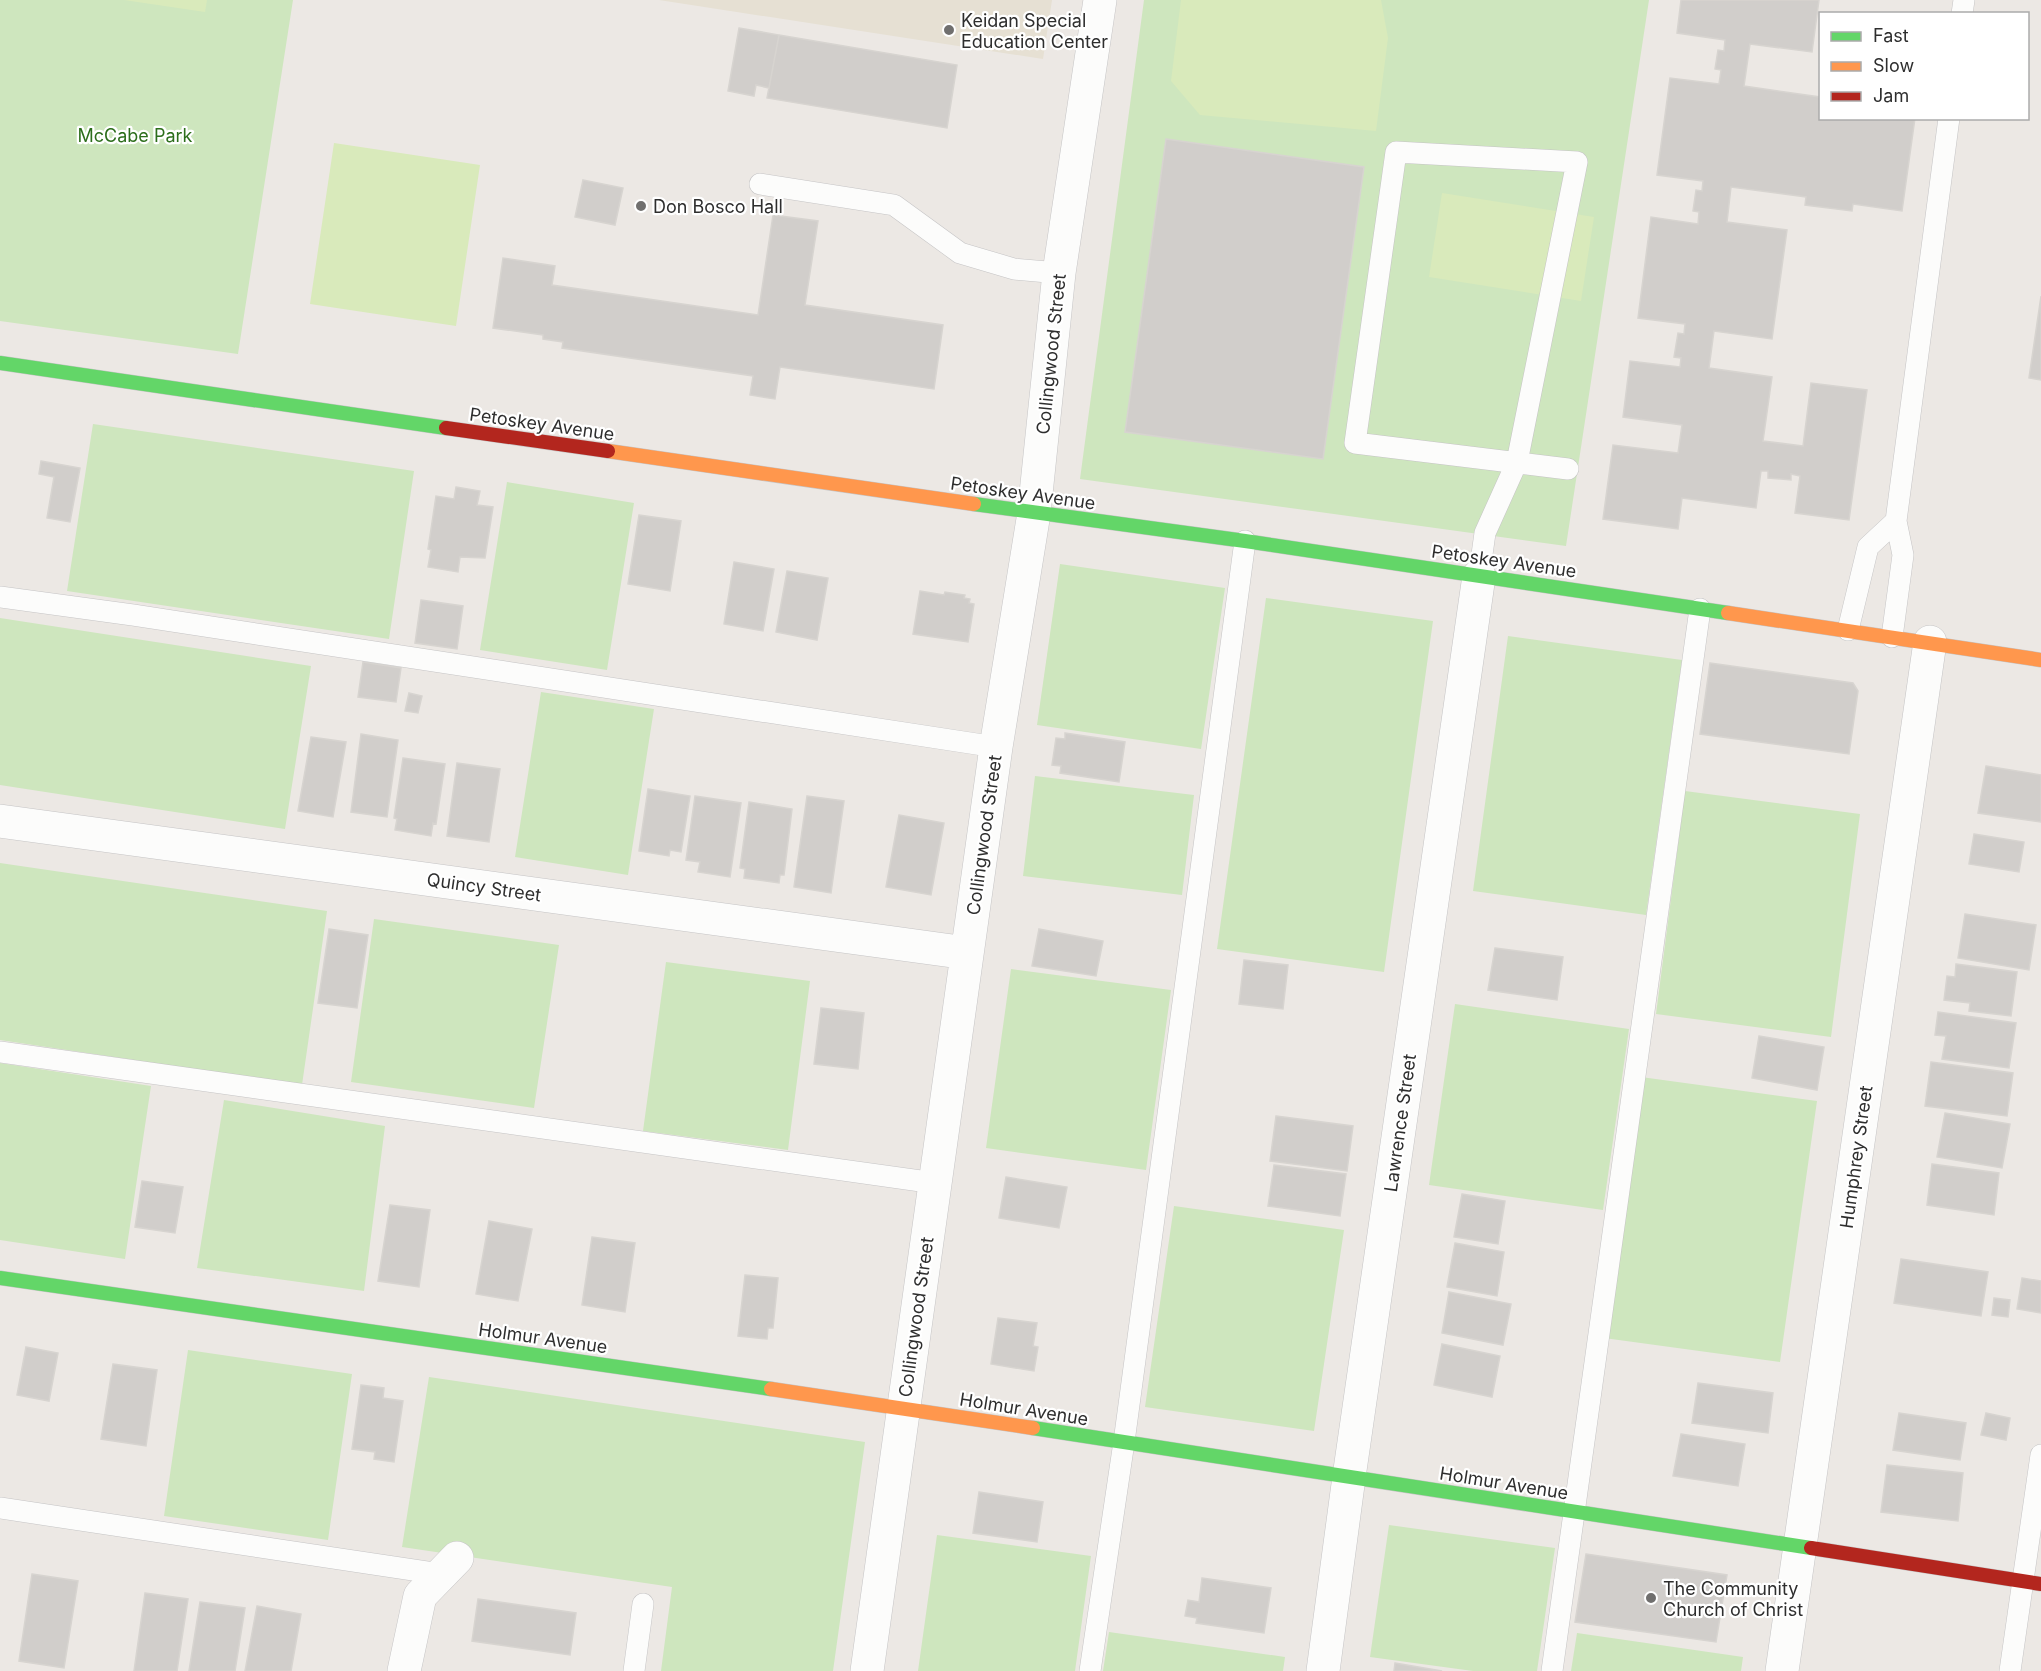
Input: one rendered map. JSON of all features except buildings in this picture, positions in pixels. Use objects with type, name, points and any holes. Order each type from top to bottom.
[{"type":"street","name":"Collingwood Street","points":[[867,1671],[996,747],[1034,513],[1059,273],[1100,0]]},
{"type":"street","name":"Petoskey Avenue","points":[[0,363],[1479,576],[2041,660]]},
{"type":"street","name":"Lawrence Street","points":[[1323,1671],[1479,576]]},
{"type":"street","name":"Humphrey Street","points":[[1782,1671],[1930,642]]},
{"type":"street","name":"Quincy Street","points":[[0,821],[967,953]]},
{"type":"street","name":"Holmur Avenue","points":[[0,1278],[904,1408],[2032,1582]]},
{"type":"street","points":[[404,1671],[420,1596],[448,1566]]},
{"type":"lane","points":[[1892,637],[1903,555],[1896,520],[1949,120]]},
{"type":"lane","points":[[1479,576],[1485,533],[1517,462],[1577,162],[1396,152],[1355,443],[1517,462],[1568,469]]},
{"type":"lane","points":[[760,184],[894,205],[960,253],[1014,269],[1059,273]]},
{"type":"lane","points":[[1848,630],[1868,547],[1896,520]]},
{"type":"lane","points":[[1090,1671],[1124,1442],[1245,542]]},
{"type":"lane","points":[[0,597],[133,615],[996,747]]},
{"type":"lane","points":[[1552,1671],[1700,609]]},
{"type":"lane","points":[[0,1052],[935,1183]]},
{"type":"lane","points":[[2010,1671],[2032,1582],[2041,1455]]},
{"type":"lane","points":[[0,1508],[448,1566]]},
{"type":"lane","points":[[633,1671],[643,1604]]},
{"type":"shaded area","name":"Keidan Special Education Center","points":[[659,0],[1052,0],[1043,59]]},
{"type":"green space","name":"McCabe Park","points":[[0,0],[293,0],[238,354],[0,321]]},
{"type":"green space","points":[[124,0],[207,0],[205,12]]},
{"type":"green space","points":[[1144,0],[1649,0],[1566,546],[1080,479]]},
{"type":"green space","points":[[1181,0],[1381,0],[1388,38],[1376,131],[1200,115],[1171,81]]},
{"type":"green space","points":[[334,143],[480,165],[456,326],[310,304]]},
{"type":"green space","points":[[1442,193],[1594,217],[1581,301],[1429,277]]},
{"type":"green space","points":[[93,424],[414,471],[389,639],[67,591]]},
{"type":"green space","points":[[507,482],[634,503],[607,670],[480,650]]},
{"type":"green space","points":[[1060,564],[1225,588],[1201,749],[1037,725]]},
{"type":"green space","points":[[1266,598],[1433,621],[1384,972],[1217,949]]},
{"type":"green space","points":[[0,618],[311,666],[285,829],[0,785]]},
{"type":"green space","points":[[1508,636],[1682,660],[1646,915],[1473,891]]},
{"type":"green space","points":[[541,692],[654,709],[628,875],[515,857]]},
{"type":"green space","points":[[1035,776],[1194,795],[1182,895],[1023,876]]},
{"type":"green space","points":[[1685,791],[1860,814],[1831,1037],[1656,1014]]},
{"type":"green space","points":[[0,863],[327,911],[302,1085],[0,1040]]},
{"type":"green space","points":[[374,919],[559,945],[534,1108],[351,1082]]},
{"type":"green space","points":[[666,962],[810,981],[788,1150],[643,1131]]},
{"type":"green space","points":[[1011,969],[1171,990],[1146,1170],[986,1148]]},
{"type":"green space","points":[[1455,1004],[1629,1029],[1603,1210],[1429,1185]]},
{"type":"green space","points":[[0,1063],[151,1086],[125,1259],[0,1240]]},
{"type":"green space","points":[[1641,1077],[1817,1101],[1780,1362],[1604,1338]]},
{"type":"green space","points":[[224,1100],[385,1126],[364,1291],[197,1268]]},
{"type":"green space","points":[[1174,1206],[1344,1230],[1314,1431],[1145,1407]]},
{"type":"green space","points":[[188,1350],[352,1374],[328,1540],[164,1516]]},
{"type":"green space","points":[[429,1377],[865,1442],[833,1671],[661,1671],[672,1587],[402,1547]]},
{"type":"green space","points":[[1389,1525],[1555,1548],[1537,1671],[1473,1671],[1370,1657]]},
{"type":"green space","points":[[937,1535],[1091,1556],[1075,1671],[918,1671]]},
{"type":"green space","points":[[1109,1632],[1285,1657],[1283,1671],[1103,1671]]},
{"type":"green space","points":[[1577,1633],[1743,1657],[1741,1671],[1571,1671]]},
{"type":"traffic: fast","points":[[0,363],[446,428]]},
{"type":"traffic: fast","points":[[974,504],[1245,541],[1728,613]]},
{"type":"traffic: fast","points":[[0,1278],[771,1389]]},
{"type":"traffic: fast","points":[[1033,1428],[1811,1548]]},
{"type":"traffic: slow","points":[[608,451],[974,504]]},
{"type":"traffic: slow","points":[[1728,613],[2041,660]]},
{"type":"traffic: slow","points":[[771,1389],[1033,1428]]},
{"type":"traffic: jam","points":[[446,428],[608,451]]},
{"type":"traffic: jam","points":[[1811,1548],[2041,1584]]},
{"type":"place","name":"Keidan Special Education Center","points":[[949,30]]},
{"type":"place","name":"Don Bosco Hall","points":[[641,206]]},
{"type":"place","name":"The Community Church of Christ","points":[[1651,1598]]}]
